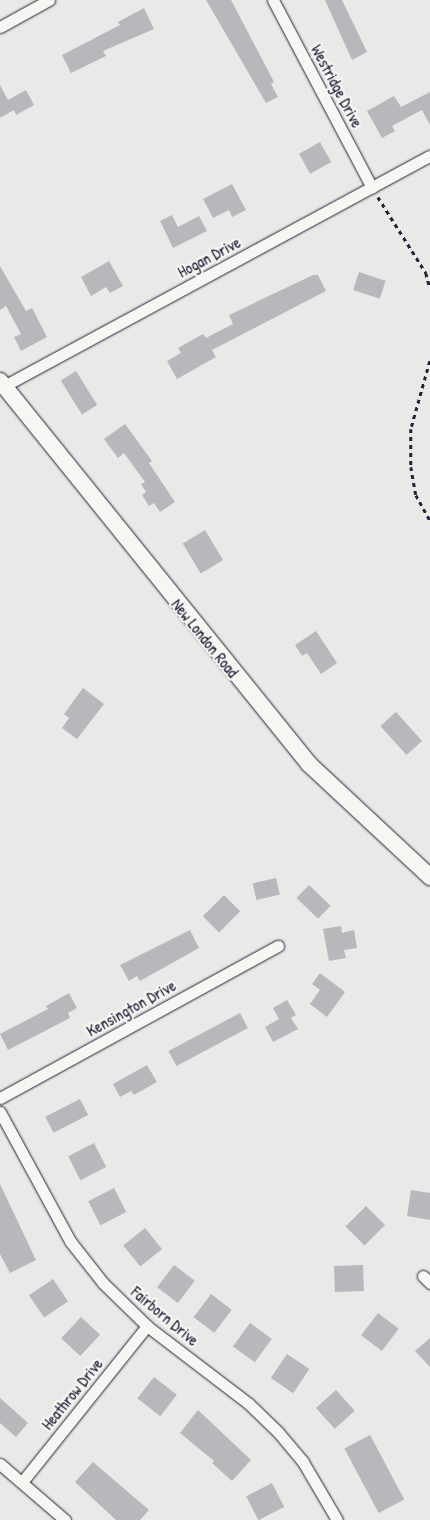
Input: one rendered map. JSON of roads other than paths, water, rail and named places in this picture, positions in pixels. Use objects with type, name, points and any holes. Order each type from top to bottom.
[{"type":"street","points":[[0,26],[49,0]]},
{"type":"street","name":"Westridge Drive","points":[[273,0],[372,188]]},
{"type":"street","name":"Hogan Drive","points":[[2,384],[430,156]]},
{"type":"street","name":"New London Road","points":[[2,384],[309,764],[430,877]]},
{"type":"street","name":"Kensington Drive","points":[[0,1098],[278,946]]},
{"type":"street","name":"Fairborn Drive","points":[[0,1112],[70,1241],[103,1283],[147,1326],[249,1404],[278,1432],[303,1462],[337,1520]]},
{"type":"street","name":"Heathrow Drive","points":[[22,1482],[147,1326]]},
{"type":"street","points":[[0,1464],[65,1520]]}]
